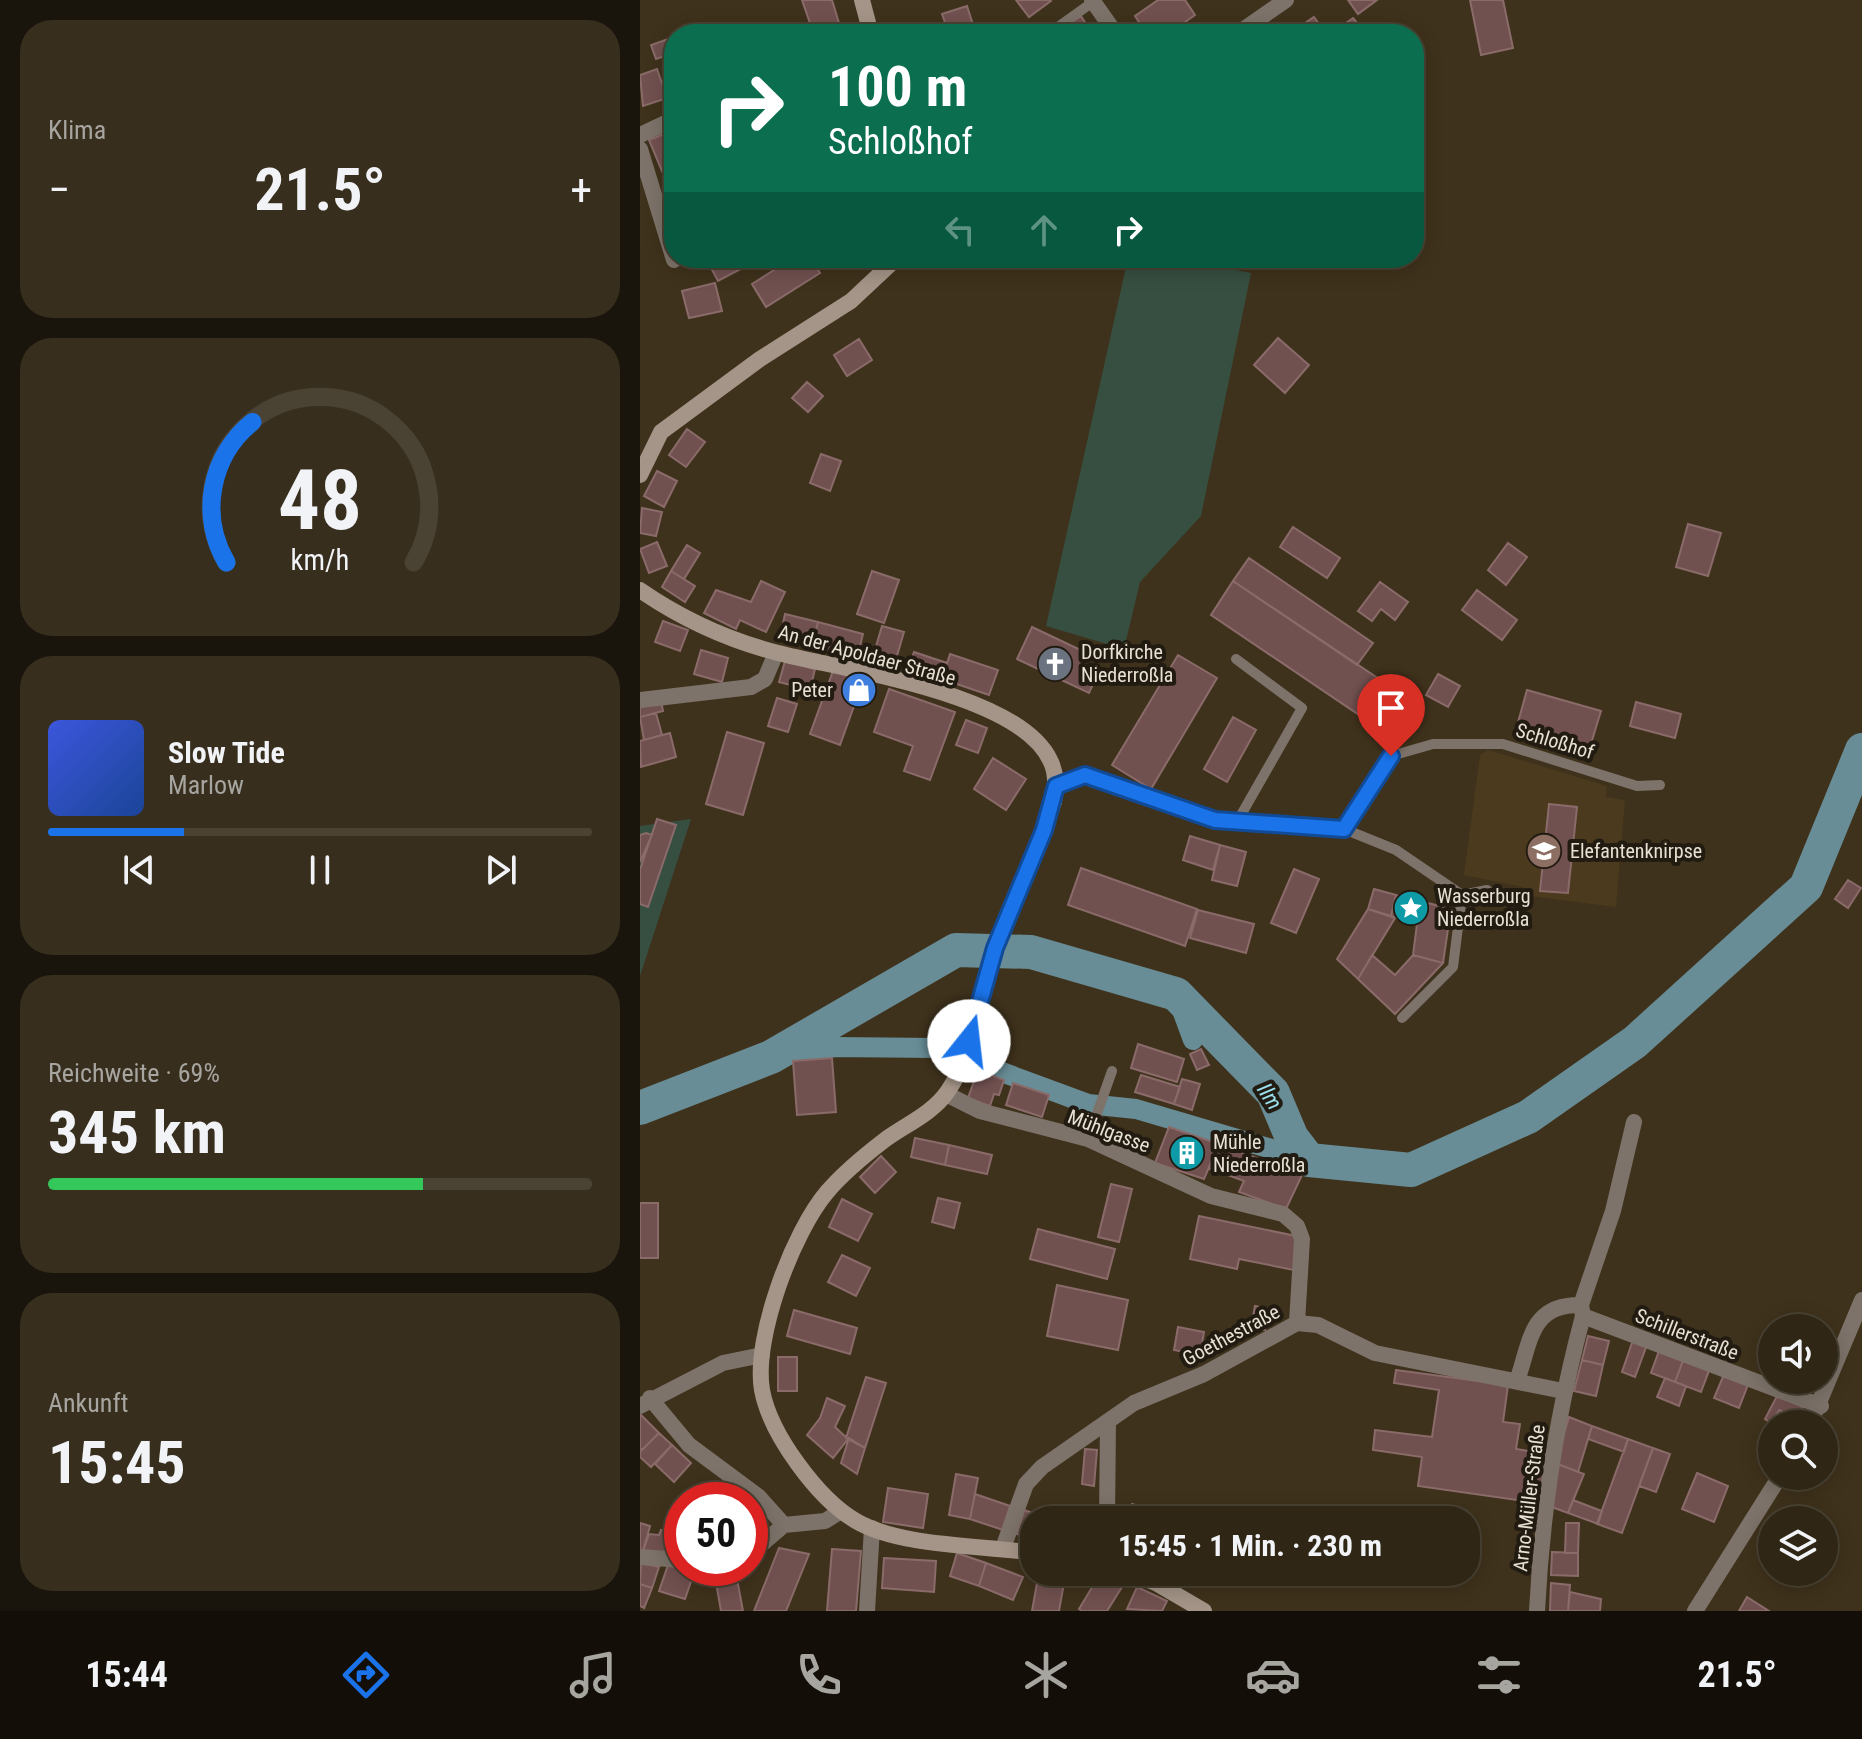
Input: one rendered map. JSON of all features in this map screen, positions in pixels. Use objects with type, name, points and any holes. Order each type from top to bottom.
[{"type":"main road","points":[[862,0],[866,24]]},
{"type":"main road","points":[[640,475],[661,432],[760,359],[851,301],[886,268]]},
{"type":"main road","name":"An der Apoldaer Straße","points":[[640,590],[686,619],[776,653],[881,676],[979,705],[1036,742],[1050,759],[1056,786]]},
{"type":"main road","points":[[1020,1551],[936,1543],[872,1528],[841,1511],[806,1475],[770,1414],[763,1392],[762,1355],[785,1272],[826,1193],[887,1139],[946,1094],[960,1072],[1011,905],[1044,830],[1056,786]]},
{"type":"main road","points":[[1161,1586],[1204,1611]]},
{"type":"street","points":[[1251,24],[1286,0]]},
{"type":"street","points":[[1093,1],[1109,24]]},
{"type":"street","points":[[640,135],[664,124]]},
{"type":"street","points":[[640,149],[664,227]]},
{"type":"street","points":[[640,700],[751,687],[765,679],[776,653]]},
{"type":"street","name":"Mühlgasse","points":[[946,1094],[980,1111],[1088,1139],[1211,1196],[1283,1214],[1297,1226],[1302,1239],[1297,1323]]},
{"type":"street","name":"Arno-Müller-Straße","points":[[1537,1611],[1546,1507],[1563,1391],[1582,1310],[1613,1211],[1634,1122]]},
{"type":"street","points":[[1819,1410],[1862,1300]]},
{"type":"street","points":[[1517,1381],[1536,1324],[1545,1312],[1558,1305],[1582,1310]]},
{"type":"street","name":"Schillerstraße","points":[[1582,1310],[1821,1406]]},
{"type":"street","name":"Goethestraße","points":[[1003,1548],[1026,1484],[1042,1467],[1134,1403],[1204,1374],[1297,1323],[1318,1325],[1375,1353],[1563,1391]]},
{"type":"street","points":[[762,1355],[723,1363],[643,1398],[689,1445],[759,1497],[784,1525]]},
{"type":"street","points":[[1107,1506],[1108,1421]]},
{"type":"street","points":[[1695,1611],[1771,1490]]},
{"type":"street","points":[[768,1539],[784,1525],[825,1521],[841,1511]]},
{"type":"street","points":[[867,1611],[872,1528]]},
{"type":"street","points":[[640,1557],[664,1559]]},
{"type":"lane","points":[[1062,24],[1093,1]]},
{"type":"lane","points":[[1236,659],[1302,708],[1237,822]]},
{"type":"lane","name":"Schloßhof","points":[[1344,829],[1391,756],[1433,744],[1503,744],[1637,786],[1660,785]]},
{"type":"lane","points":[[1056,786],[1085,775],[1215,820],[1344,829],[1396,850],[1462,895],[1487,890]]},
{"type":"lane","points":[[1402,1018],[1453,967],[1462,895]]},
{"type":"lane","points":[[1088,1139],[1112,1071]]},
{"type":"shaded area","name":"Elefantenknirpse","points":[[1488,750],[1607,786],[1606,797],[1625,800],[1616,907],[1523,895],[1523,887],[1464,875],[1480,755]]},
{"type":"green space","points":[[1126,268],[1226,268],[1251,273],[1201,516],[1140,582],[1124,649],[1046,626]]},
{"type":"green space","points":[[691,819],[640,976],[640,826]]},
{"type":"building","points":[[802,0],[832,0],[839,23],[810,24]]},
{"type":"building","points":[[1016,0],[1050,0],[1051,1],[1029,17]]},
{"type":"building","points":[[1158,0],[1185,0],[1195,15],[1182,24],[1140,24],[1135,16]]},
{"type":"building","points":[[1348,0],[1377,0],[1358,14]]},
{"type":"building","points":[[1470,0],[1503,0],[1513,48],[1481,55]]},
{"type":"building","points":[[967,6],[973,24],[946,24],[942,14]]},
{"type":"building","points":[[1081,16],[1086,24],[1069,24]]},
{"type":"building","points":[[1314,17],[1319,24],[1304,24]]},
{"type":"building","points":[[664,40],[664,56],[656,59],[651,45]]},
{"type":"building","points":[[657,69],[664,99],[643,106],[640,75]]},
{"type":"building","points":[[664,134],[664,176],[649,140]]},
{"type":"building","points":[[711,268],[743,268],[718,281]]},
{"type":"building","points":[[777,268],[817,268],[820,273],[766,307],[752,284]]},
{"type":"building","points":[[715,283],[722,311],[689,318],[682,291]]},
{"type":"building","points":[[1278,338],[1309,365],[1285,393],[1254,365]]},
{"type":"building","points":[[859,339],[872,360],[847,376],[834,355]]},
{"type":"building","points":[[807,382],[823,396],[808,412],[792,398]]},
{"type":"building","points":[[687,429],[705,442],[686,467],[669,455]]},
{"type":"building","points":[[821,454],[841,461],[830,491],[810,483]]},
{"type":"building","points":[[657,471],[677,481],[664,507],[644,496]]},
{"type":"building","points":[[642,508],[662,512],[656,536],[640,533]]},
{"type":"building","points":[[1688,524],[1721,533],[1708,576],[1676,567]]},
{"type":"building","points":[[1293,527],[1340,558],[1327,578],[1280,547]]},
{"type":"building","points":[[657,542],[667,566],[649,573],[640,549]]},
{"type":"building","points":[[1508,543],[1527,557],[1506,585],[1488,570]]},
{"type":"building","points":[[687,545],[700,553],[684,579],[671,571]]},
{"type":"building","points":[[1249,558],[1373,643],[1357,665],[1233,581]]},
{"type":"building","points":[[671,571],[695,586],[685,602],[662,587]]},
{"type":"building","points":[[872,571],[899,580],[884,623],[857,614]]},
{"type":"building","points":[[761,581],[785,592],[766,632],[740,620],[736,629],[704,613],[716,590],[751,602]]},
{"type":"building","points":[[1233,581],[1394,689],[1371,723],[1211,615]]},
{"type":"building","points":[[1380,582],[1408,602],[1395,620],[1381,609],[1372,621],[1358,611]]},
{"type":"building","points":[[1477,590],[1517,620],[1502,640],[1462,610]]},
{"type":"building","points":[[785,614],[818,622],[812,646],[780,638]]},
{"type":"building","points":[[663,621],[688,630],[680,651],[655,642]]},
{"type":"building","points":[[818,622],[863,634],[857,658],[812,646]]},
{"type":"building","points":[[882,626],[904,632],[894,666],[872,660]]},
{"type":"building","name":"Dorfkirche Niederroßla","points":[[1032,627],[1089,654],[1082,668],[1097,675],[1089,693],[1017,659]]},
{"type":"building","points":[[701,650],[728,658],[722,682],[694,674]]},
{"type":"building","points":[[914,652],[947,663],[942,679],[909,667]]},
{"type":"building","points":[[950,654],[998,670],[989,695],[942,679]]},
{"type":"building","points":[[1178,655],[1217,678],[1151,789],[1112,765]]},
{"type":"building","points":[[785,661],[815,669],[810,690],[779,682]]},
{"type":"building","points":[[833,671],[863,681],[840,745],[810,734]]},
{"type":"building","points":[[1438,674],[1460,686],[1448,707],[1426,695]]},
{"type":"building","points":[[889,689],[955,712],[930,780],[904,771],[913,746],[874,732]]},
{"type":"building","points":[[1527,690],[1601,711],[1590,747],[1517,726]]},
{"type":"building","points":[[777,698],[797,704],[788,732],[768,726]]},
{"type":"building","points":[[661,701],[663,711],[640,717],[640,707]]},
{"type":"building","points":[[1636,702],[1681,714],[1675,738],[1630,726]]},
{"type":"building","points":[[656,713],[662,735],[644,740],[640,717]]},
{"type":"building","points":[[1233,717],[1256,730],[1227,782],[1204,769]]},
{"type":"building","points":[[966,720],[987,728],[978,753],[956,745]]},
{"type":"building","points":[[727,732],[764,743],[743,815],[706,804]]},
{"type":"building","points":[[670,733],[676,757],[641,767],[640,741]]},
{"type":"building","points":[[993,758],[1026,779],[1006,810],[974,789]]},
{"type":"building","points":[[1549,804],[1577,807],[1568,893],[1540,891]]},
{"type":"building","points":[[657,819],[676,825],[648,907],[640,904],[640,870]]},
{"type":"building","points":[[640,835],[652,835],[640,862]]},
{"type":"building","points":[[1190,836],[1220,845],[1213,870],[1183,860]]},
{"type":"building","points":[[1220,845],[1246,852],[1237,886],[1212,880]]},
{"type":"building","points":[[1081,868],[1197,909],[1185,946],[1068,905]]},
{"type":"building","points":[[1294,869],[1319,879],[1296,933],[1271,923]]},
{"type":"building","points":[[1848,880],[1861,888],[1848,908],[1835,899]]},
{"type":"building","points":[[1374,889],[1396,895],[1391,916],[1368,909]]},
{"type":"building","points":[[1396,895],[1406,898],[1403,908],[1409,910],[1413,899],[1420,901],[1417,925],[1391,916]]},
{"type":"building","points":[[1420,901],[1451,909],[1443,963],[1413,955]]},
{"type":"building","points":[[1368,909],[1395,918],[1358,979],[1337,959]]},
{"type":"building","points":[[1198,910],[1254,924],[1246,953],[1190,938]]},
{"type":"building","points":[[1372,955],[1395,975],[1413,955],[1443,963],[1395,1014],[1358,979]]},
{"type":"building","points":[[1138,1044],[1184,1059],[1177,1082],[1131,1068]]},
{"type":"building","points":[[1201,1049],[1209,1065],[1197,1070],[1190,1054]]},
{"type":"building","points":[[832,1058],[836,1112],[797,1115],[793,1061]]},
{"type":"building","points":[[978,1070],[1004,1080],[999,1095],[994,1094],[990,1106],[968,1098]]},
{"type":"building","points":[[1141,1075],[1180,1087],[1174,1104],[1135,1092]]},
{"type":"building","points":[[1182,1079],[1200,1084],[1192,1110],[1174,1104]]},
{"type":"building","points":[[1013,1083],[1049,1095],[1042,1117],[1006,1105]]},
{"type":"building","name":"Mühle Niederroßla","points":[[1169,1127],[1219,1144],[1204,1179],[1155,1163]]},
{"type":"building","points":[[915,1138],[949,1145],[945,1165],[911,1157]]},
{"type":"building","points":[[1219,1144],[1302,1175],[1286,1209],[1239,1192],[1244,1181],[1209,1168]]},
{"type":"building","points":[[949,1145],[992,1155],[987,1174],[945,1165]]},
{"type":"building","points":[[881,1156],[896,1172],[875,1193],[860,1177]]},
{"type":"building","points":[[1111,1184],[1132,1189],[1119,1242],[1098,1237]]},
{"type":"building","points":[[938,1198],[960,1203],[954,1228],[932,1222]]},
{"type":"building","points":[[842,1199],[872,1214],[858,1241],[829,1227]]},
{"type":"building","points":[[640,1203],[658,1203],[658,1258],[640,1258]]},
{"type":"building","points":[[1199,1216],[1301,1237],[1294,1270],[1239,1259],[1237,1269],[1190,1259]]},
{"type":"building","points":[[1038,1229],[1115,1249],[1107,1279],[1030,1259]]},
{"type":"building","points":[[842,1255],[870,1268],[856,1296],[828,1282]]},
{"type":"building","points":[[1057,1285],[1128,1300],[1118,1350],[1047,1336]]},
{"type":"building","points":[[1255,1306],[1270,1309],[1265,1330],[1251,1327]]},
{"type":"building","points":[[794,1310],[857,1328],[850,1354],[787,1336]]},
{"type":"building","points":[[1178,1327],[1204,1332],[1200,1355],[1174,1350]]},
{"type":"building","points":[[1588,1336],[1609,1341],[1603,1365],[1582,1360]]},
{"type":"building","points":[[1634,1337],[1648,1342],[1635,1377],[1622,1372]]},
{"type":"building","points":[[1660,1348],[1684,1358],[1675,1382],[1651,1373]]},
{"type":"building","points":[[778,1357],[797,1357],[797,1391],[778,1391]]},
{"type":"building","points":[[1684,1358],[1710,1368],[1701,1392],[1675,1382]]},
{"type":"building","points":[[1582,1360],[1603,1365],[1596,1396],[1574,1391]]},
{"type":"building","points":[[1396,1370],[1508,1385],[1503,1422],[1520,1424],[1516,1449],[1551,1454],[1545,1504],[1418,1486],[1422,1457],[1373,1450],[1375,1430],[1432,1437],[1439,1390],[1394,1383]]},
{"type":"building","points":[[1725,1372],[1749,1382],[1739,1408],[1714,1398]]},
{"type":"building","points":[[866,1377],[886,1383],[865,1448],[846,1438]]},
{"type":"building","points":[[1665,1378],[1686,1386],[1679,1406],[1657,1397]]},
{"type":"building","points":[[1778,1394],[1803,1407],[1802,1410],[1770,1410]]},
{"type":"building","points":[[827,1398],[845,1406],[835,1427],[848,1439],[833,1458],[807,1435],[820,1418]]},
{"type":"building","points":[[640,1414],[659,1433],[642,1450],[640,1448]]},
{"type":"building","points":[[1569,1417],[1592,1426],[1578,1472],[1555,1463]]},
{"type":"building","points":[[1592,1426],[1628,1439],[1624,1452],[1588,1439]]},
{"type":"building","points":[[659,1433],[672,1445],[651,1467],[640,1457],[640,1452]]},
{"type":"building","points":[[849,1438],[865,1448],[857,1474],[841,1463]]},
{"type":"building","points":[[1628,1439],[1653,1448],[1622,1533],[1597,1524]]},
{"type":"building","points":[[672,1445],[691,1463],[674,1482],[655,1464]]},
{"type":"building","points":[[1653,1448],[1670,1454],[1656,1492],[1639,1486]]},
{"type":"building","points":[[1085,1449],[1097,1450],[1094,1486],[1082,1484]]},
{"type":"building","points":[[1555,1463],[1584,1474],[1568,1513],[1549,1506]]},
{"type":"building","points":[[1697,1473],[1728,1486],[1714,1522],[1682,1509]]},
{"type":"building","points":[[956,1474],[978,1478],[970,1519],[949,1515]]},
{"type":"building","points":[[888,1488],[928,1494],[923,1528],[883,1522]]},
{"type":"building","points":[[975,1494],[1010,1506],[1003,1530],[970,1519]]},
{"type":"building","points":[[1573,1500],[1602,1511],[1598,1524],[1568,1513]]},
{"type":"building","points":[[640,1523],[650,1526],[643,1551],[640,1550]]},
{"type":"building","points":[[1566,1523],[1579,1523],[1578,1553],[1565,1553]]},
{"type":"building","points":[[661,1530],[664,1531],[664,1553],[643,1551],[649,1534],[659,1535]]},
{"type":"building","points":[[779,1548],[809,1554],[786,1611],[754,1611],[764,1586],[768,1586],[768,1576]]},
{"type":"building","points":[[832,1549],[861,1551],[856,1611],[827,1611]]},
{"type":"building","points":[[1552,1552],[1578,1553],[1578,1576],[1551,1575]]},
{"type":"building","points":[[957,1553],[986,1563],[979,1586],[950,1576]]},
{"type":"building","points":[[884,1558],[936,1561],[934,1592],[882,1588]]},
{"type":"building","points":[[641,1563],[659,1567],[652,1588],[640,1584]]},
{"type":"building","points":[[986,1563],[1020,1576],[1013,1600],[979,1586]]},
{"type":"building","points":[[664,1577],[664,1586],[690,1586],[685,1599],[659,1591]]},
{"type":"building","points":[[1551,1583],[1570,1585],[1568,1611],[1550,1611]]},
{"type":"building","points":[[640,1584],[652,1588],[644,1608],[640,1606]]},
{"type":"building","points":[[717,1586],[738,1586],[743,1611],[721,1611]]},
{"type":"building","points":[[1036,1586],[1063,1586],[1059,1611],[1032,1611]]},
{"type":"building","points":[[1093,1586],[1122,1587],[1107,1611],[1079,1609]]},
{"type":"building","points":[[1137,1587],[1167,1601],[1162,1611],[1127,1609]]},
{"type":"building","points":[[1570,1592],[1601,1599],[1600,1611],[1568,1611]]},
{"type":"building","points":[[1747,1597],[1769,1611],[1739,1611]]},
{"type":"waterway","name":"Ilm","points":[[640,1108],[771,1057],[956,950],[1031,952],[1176,994],[1273,1093],[1292,1138],[1309,1160],[1411,1170],[1528,1117],[1635,1042],[1806,887],[1862,750]]},
{"type":"waterway","points":[[1176,994],[1193,1040]]},
{"type":"waterway","points":[[771,1057],[835,1047],[937,1048],[1088,1104],[1136,1109],[1309,1160]]},
{"type":"place","name":"Dorfkirche Niederroßla","points":[[1055,664]]},
{"type":"place","name":"Peter","points":[[859,690]]},
{"type":"place","name":"Elefantenknirpse","points":[[1544,851]]},
{"type":"place","name":"Wasserburg Niederroßla","points":[[1411,908]]},
{"type":"place","name":"Mühle Niederroßla","points":[[1187,1153]]},
{"type":"route","points":[[969,1041],[995,948],[1044,830],[1056,786],[1085,775],[1215,820],[1344,829],[1391,756]]}]
